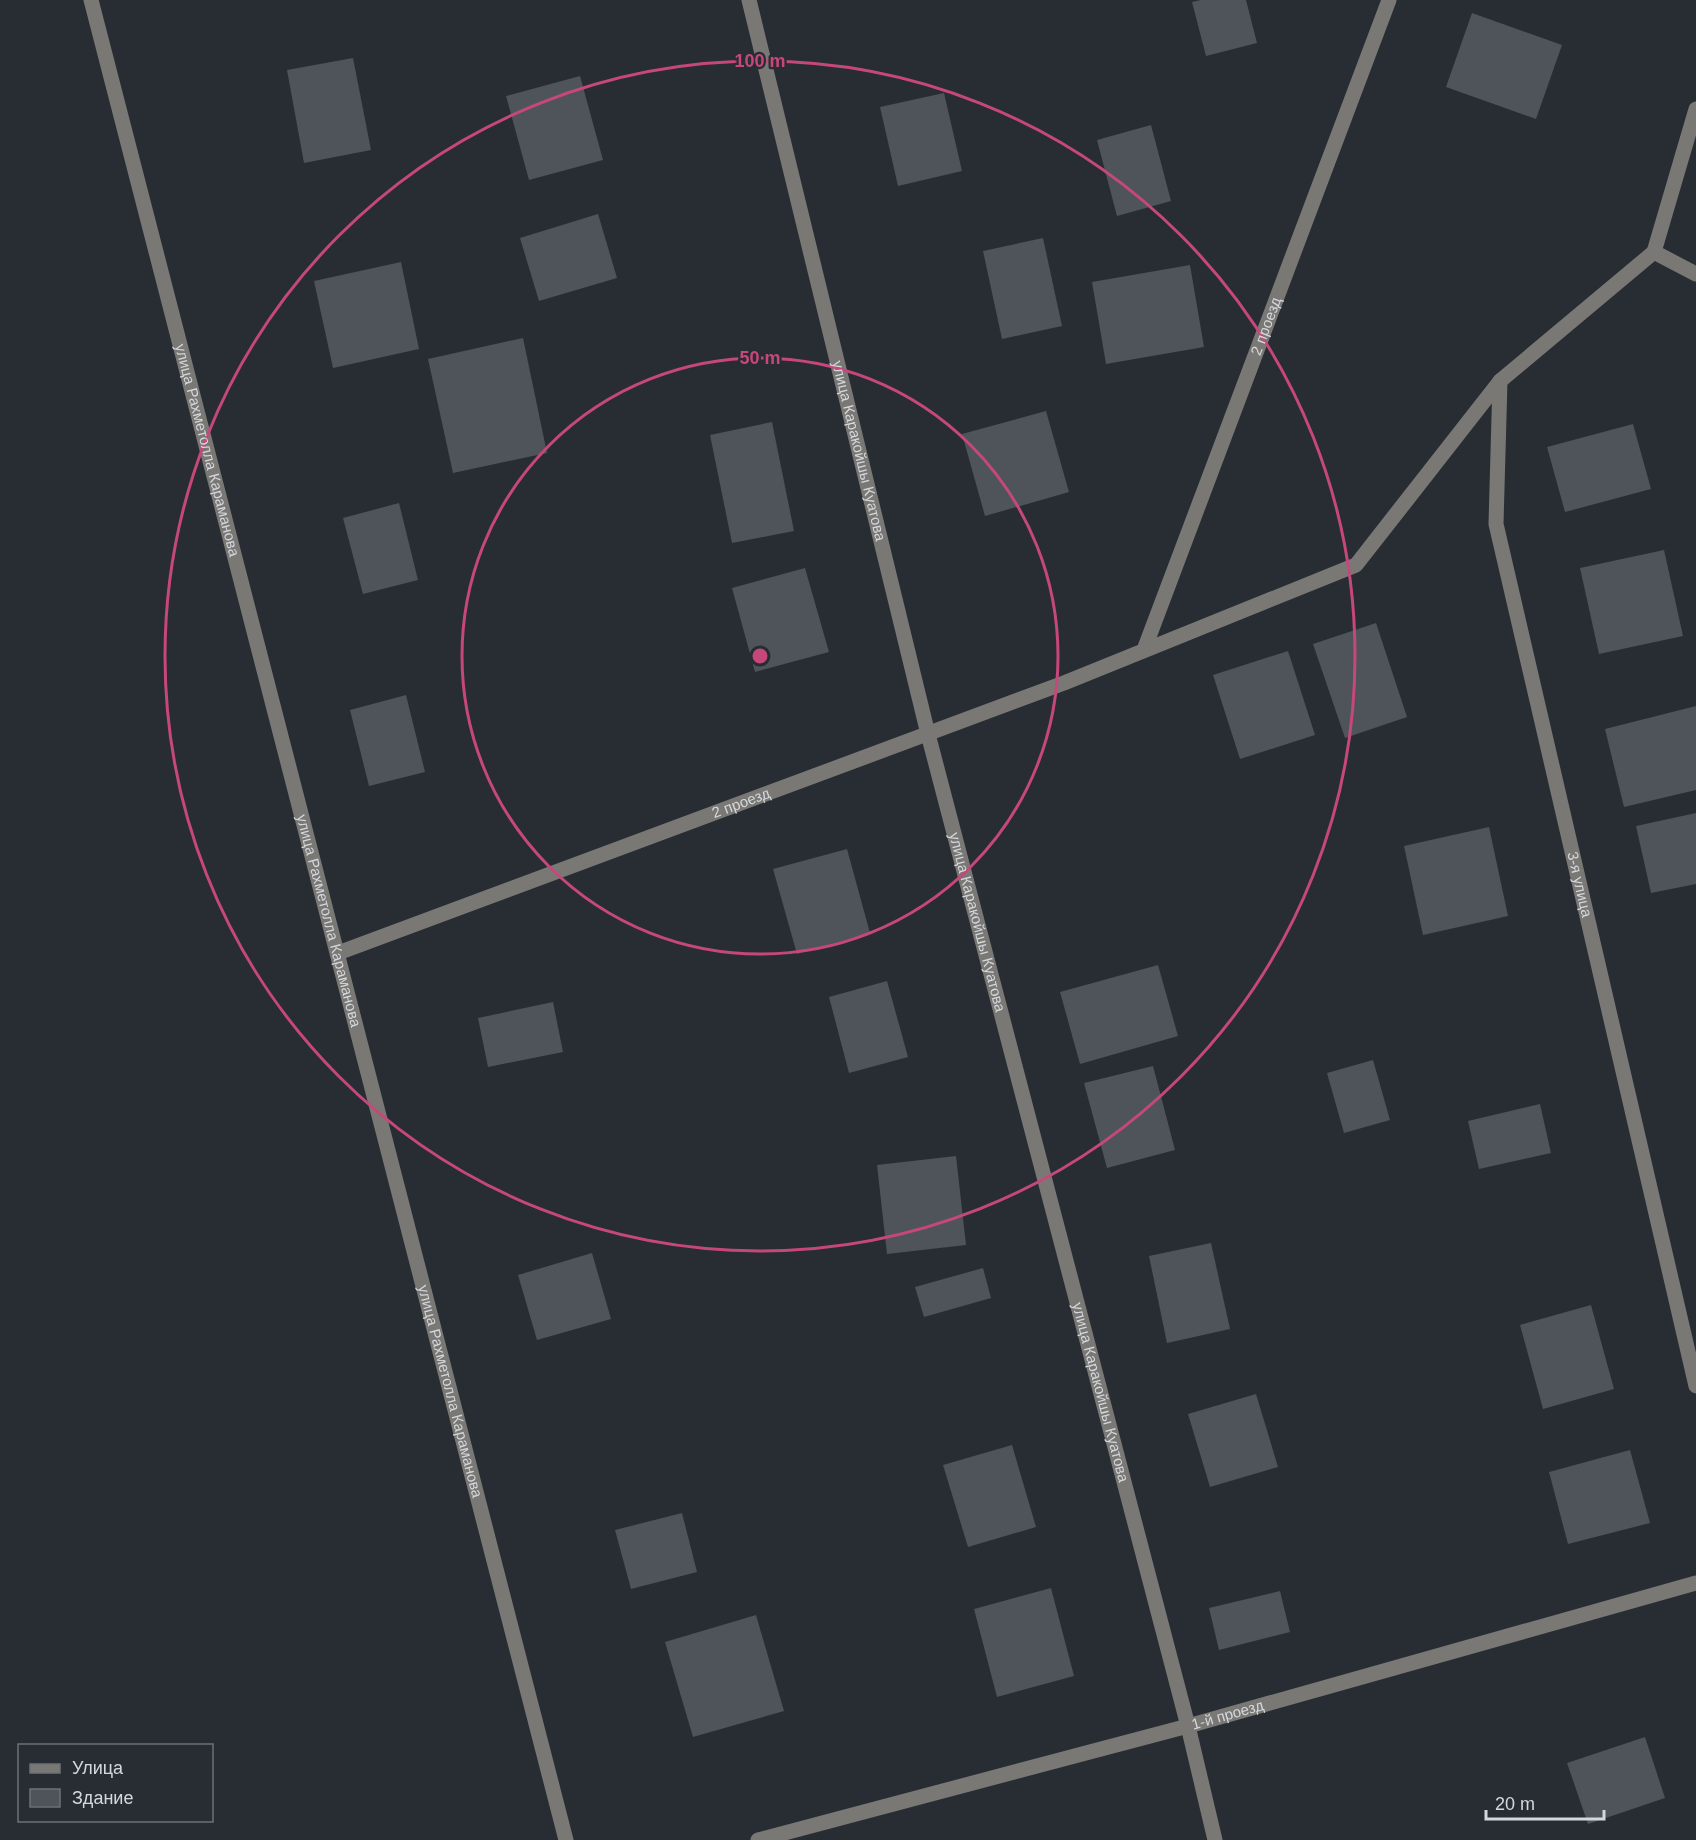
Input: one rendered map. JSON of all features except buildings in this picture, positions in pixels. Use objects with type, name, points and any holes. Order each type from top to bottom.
[{"type":"street","name":"улица Рахметолла Караманова","points":[[91,0],[566,1840]]},
{"type":"street","name":"улица Каракойшы Куатова","points":[[749,0],[928,734],[1188,1726],[1215,1840]]},
{"type":"street","name":"2 проезд","points":[[1144,650],[1389,0]]},
{"type":"street","points":[[1696,109],[1654,252],[1696,274]]},
{"type":"street","name":"2 проезд","points":[[338,953],[1054,687],[1356,565],[1500,381],[1654,252]]},
{"type":"street","name":"3-я улица","points":[[1500,381],[1496,525],[1696,1386]]},
{"type":"street","name":"1-й проезд","points":[[758,1840],[1188,1726],[1696,1583]]}]
